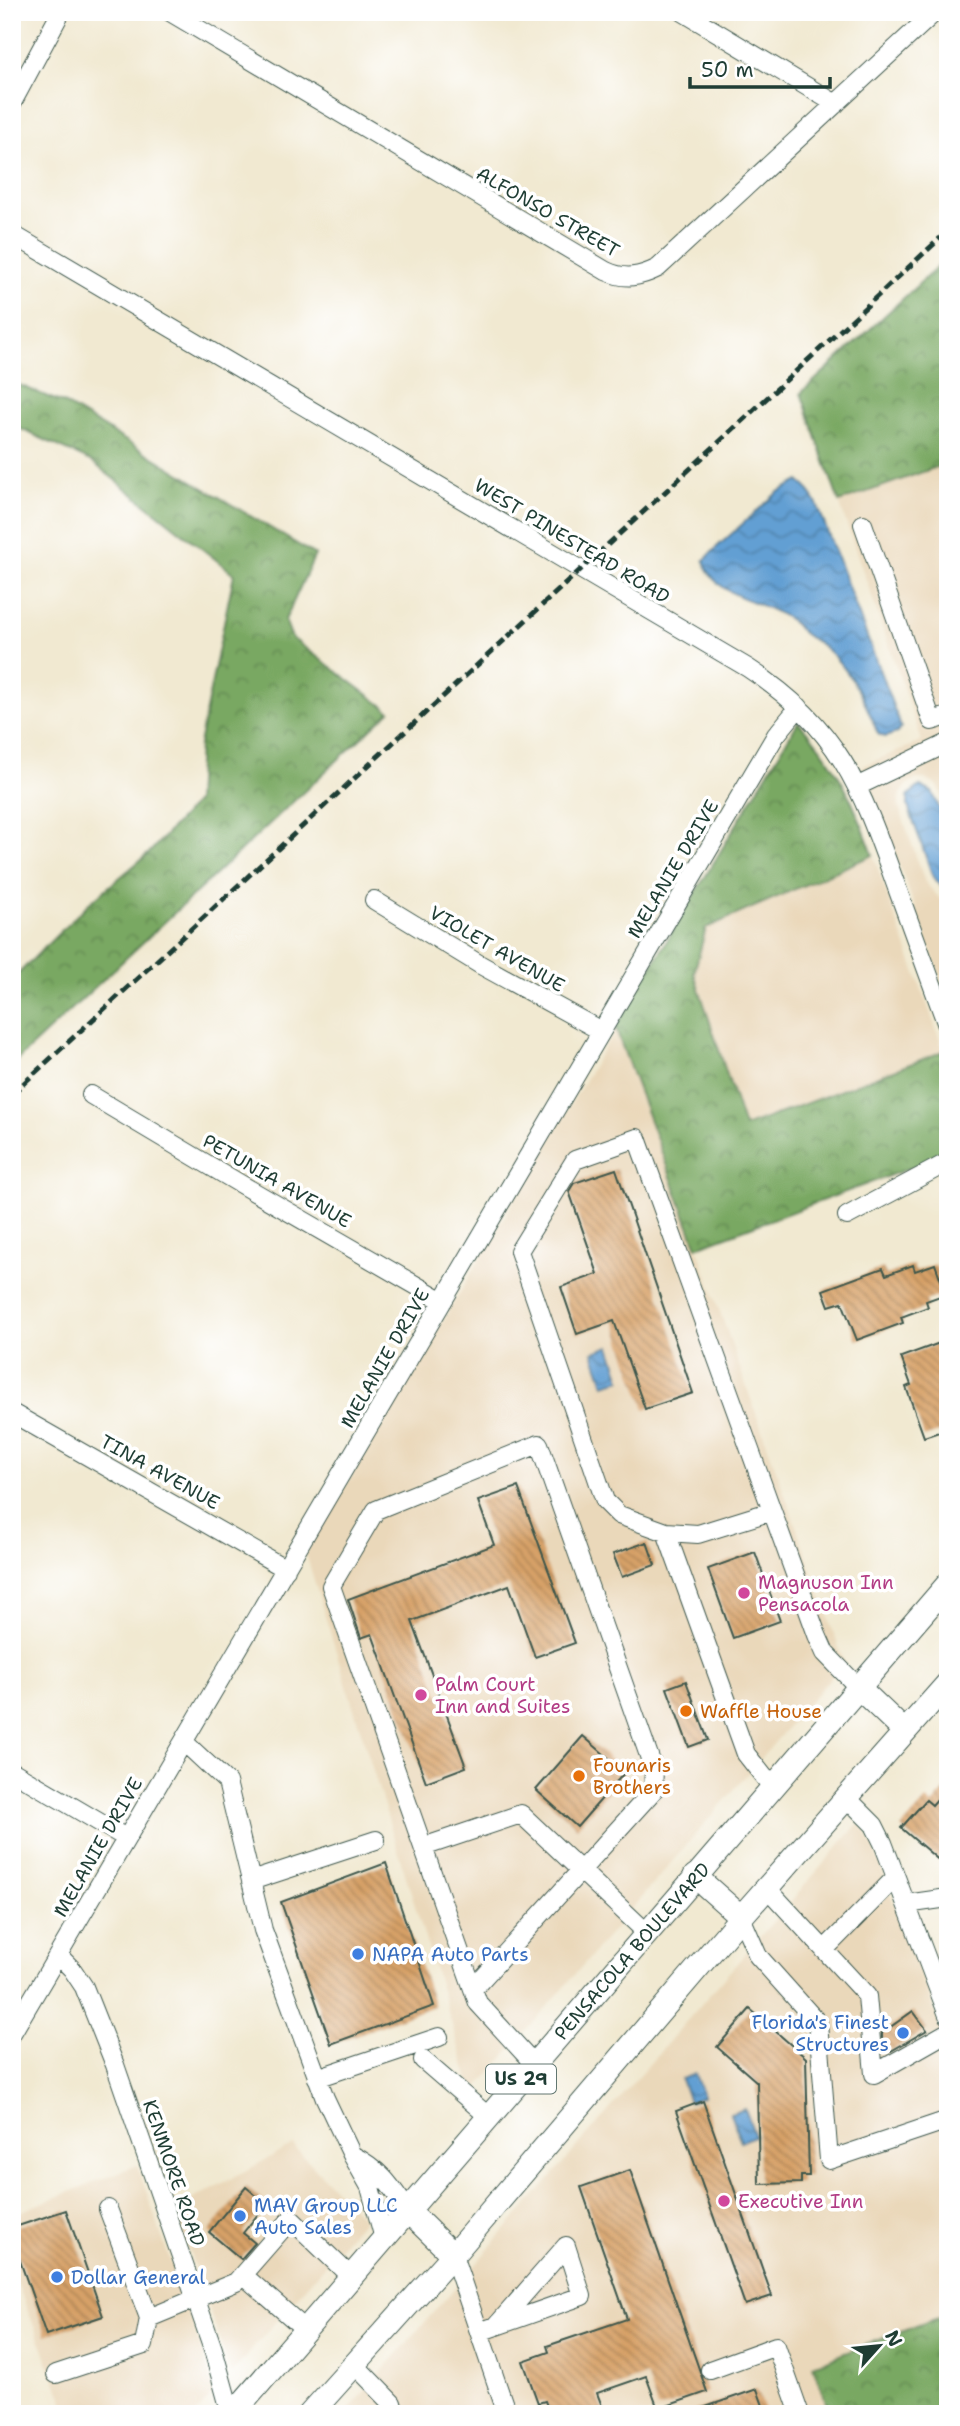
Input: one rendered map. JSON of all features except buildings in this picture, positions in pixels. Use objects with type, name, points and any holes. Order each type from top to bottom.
[{"type":"main road","name":"PENSACOLA BOULEVARD","points":[[232,2414],[948,1584]]},
{"type":"main road","name":"US 29","points":[[310,2414],[453,2255],[741,1917],[948,1683]]},
{"type":"main road","points":[[858,1687],[904,1731]]},
{"type":"main road","points":[[695,1877],[741,1917]]},
{"type":"main road","points":[[408,2211],[453,2255]]},
{"type":"street","points":[[12,103],[61,12]]},
{"type":"street","name":"ALFONSO STREET","points":[[170,12],[595,265],[614,275],[628,277],[643,275],[658,268],[936,12]]},
{"type":"street","points":[[683,12],[836,104]]},
{"type":"street","name":"WEST PINESTEAD ROAD","points":[[12,234],[748,668],[799,707],[834,746],[858,786],[948,1028]]},
{"type":"street","points":[[863,524],[932,721],[948,716]]},
{"type":"street","name":"MELANIE DRIVE","points":[[12,2033],[776,735],[799,707]]},
{"type":"street","points":[[858,786],[948,743]]},
{"type":"street","name":"VIOLET AVENUE","points":[[374,901],[479,964],[601,1031]]},
{"type":"street","name":"PETUNIA AVENUE","points":[[91,1095],[443,1301]]},
{"type":"street","points":[[772,1511],[698,1534],[666,1532],[619,1516],[605,1501],[519,1251],[575,1160],[638,1138],[817,1635],[825,1653],[858,1687]]},
{"type":"street","points":[[847,1216],[948,1162]]},
{"type":"street","name":"TINA AVENUE","points":[[12,1413],[286,1569]]},
{"type":"street","points":[[473,1989],[653,1791],[654,1770],[539,1444],[376,1510],[331,1586],[473,1989],[478,2003],[534,2064]]},
{"type":"street","points":[[666,1532],[746,1754],[772,1787]]},
{"type":"street","points":[[184,1742],[227,1782],[263,1930],[317,2078],[352,2155],[370,2187],[384,2239]]},
{"type":"street","points":[[12,1771],[126,1838]]},
{"type":"street","points":[[847,1798],[874,1825],[897,1877],[948,2015]]},
{"type":"street","points":[[423,1847],[520,1814],[646,1933]]},
{"type":"street","points":[[251,1881],[376,1840]]},
{"type":"street","points":[[824,1950],[897,1877]]},
{"type":"street","points":[[767,1888],[867,1996],[874,2074],[948,2032]]},
{"type":"street","points":[[906,1904],[948,1898]]},
{"type":"street","points":[[741,1917],[758,1956],[818,2024],[829,2160],[948,2120]]},
{"type":"street","name":"KENMORE ROAD","points":[[58,1955],[84,1987],[114,2066],[213,2349],[232,2414]]},
{"type":"street","points":[[317,2078],[439,2036]]},
{"type":"street","points":[[422,2060],[489,2117]]},
{"type":"street","points":[[352,2155],[365,2161],[384,2176],[408,2211]]},
{"type":"street","points":[[56,2374],[144,2345],[149,2318],[108,2209]]},
{"type":"street","points":[[149,2318],[236,2283],[291,2220],[351,2277]]},
{"type":"street","points":[[566,2246],[583,2297],[488,2329],[540,2276],[566,2246]]},
{"type":"street","points":[[453,2255],[488,2329],[507,2414]]},
{"type":"street","points":[[243,2275],[306,2330]]},
{"type":"street","points":[[710,2370],[776,2346],[800,2414]]},
{"type":"street","points":[[354,2364],[392,2403],[395,2414]]},
{"type":"shaded area","points":[[948,463],[948,804],[937,785],[925,779],[916,779],[908,784],[899,797],[899,807],[925,882],[941,900],[948,900],[948,996],[862,766],[922,741],[839,502]]},
{"type":"shaded area","points":[[873,855],[944,1051],[744,1127],[694,973],[706,928]]},
{"type":"shaded area","points":[[615,1029],[697,1247],[844,1662],[473,2093],[306,1554]]},
{"type":"shaded area","points":[[858,1824],[866,1832],[873,1847],[948,2047],[948,2314],[813,2365],[830,2414],[345,2414]]},
{"type":"shaded area","points":[[293,2145],[364,2219],[231,2374],[175,2209]]},
{"type":"shaded area","points":[[137,2165],[214,2393],[196,2414],[69,2414],[12,2271],[12,2215]]},
{"type":"green space","points":[[948,257],[948,463],[839,502],[801,393]]},
{"type":"green space","points":[[12,382],[65,404],[315,555],[285,620],[292,638],[390,711],[12,1065],[12,980],[87,905],[149,853],[196,802],[199,744],[234,574],[91,461],[12,425]]},
{"type":"green space","points":[[798,722],[834,768],[859,818],[873,855],[706,928],[694,973],[744,1127],[944,1051],[948,1061],[948,1154],[697,1247],[615,1027]]},
{"type":"green space","points":[[948,2314],[948,2414],[830,2414],[813,2365]]},
{"type":"water","points":[[799,481],[817,504],[901,727],[897,733],[885,737],[878,734],[857,687],[824,647],[779,613],[729,591],[710,574],[704,561],[778,492]]},
{"type":"water","points":[[920,786],[932,792],[948,827],[948,893],[933,877],[908,806],[908,796]]},
{"type":"water","points":[[610,1346],[621,1379],[604,1384],[593,1352]]},
{"type":"water","points":[[695,2074],[703,2097],[689,2102],[681,2079]]},
{"type":"water","points":[[745,2109],[755,2136],[741,2141],[730,2114]]},
{"type":"railway","points":[[12,1094],[948,231]]},
{"type":"place","name":"Magnuson Inn Pensacola","points":[[744,1593]]},
{"type":"place","name":"Palm Court Inn and Suites","points":[[421,1695]]},
{"type":"place","name":"Waffle House","points":[[686,1711]]},
{"type":"place","name":"Founaris Brothers","points":[[579,1776]]},
{"type":"place","name":"NAPA Auto Parts","points":[[358,1954]]},
{"type":"place","name":"Florida's Finest Structures","points":[[903,2033]]},
{"type":"place","name":"Executive Inn","points":[[724,2201]]},
{"type":"place","name":"MAV Group LLC Auto Sales","points":[[240,2216]]},
{"type":"place","name":"Dollar General","points":[[57,2277]]}]
